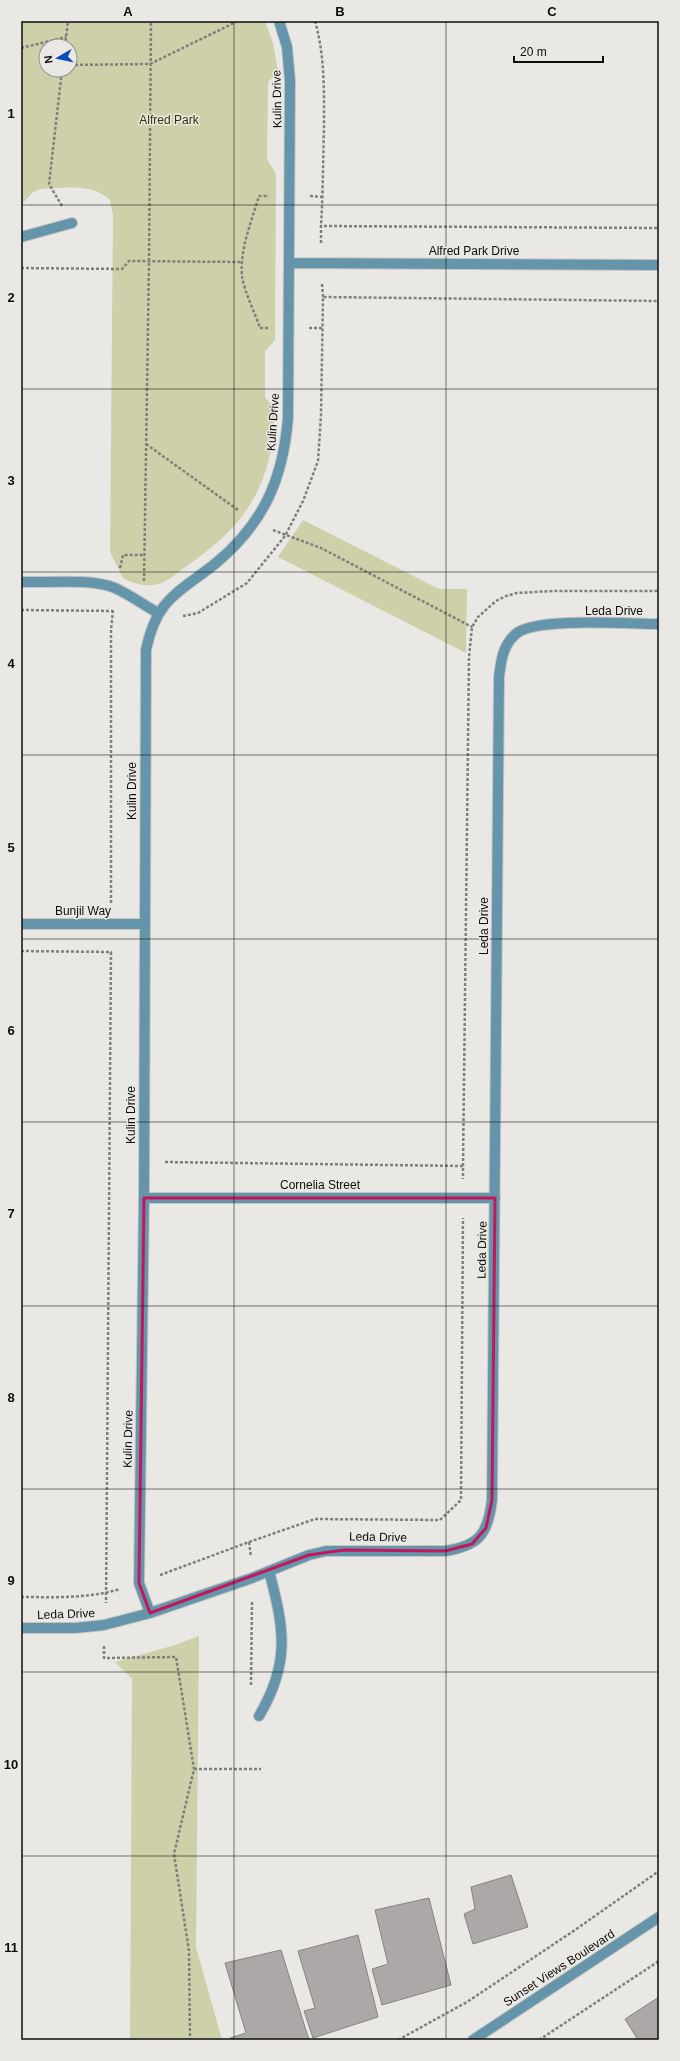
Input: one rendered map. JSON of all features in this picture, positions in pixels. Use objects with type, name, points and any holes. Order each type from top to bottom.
[{"type":"street","name":"Kulin Drive","points":[[150,1613],[139,1583],[144,1198],[145,662],[149,635],[158,613],[185,585],[231,549],[255,522],[266,506],[276,484],[286,444],[288,418],[290,81],[287,47],[278,21]]},
{"type":"street","points":[[21,237],[72,223]]},
{"type":"street","name":"Alfred Park Drive","points":[[289,264],[659,266]]},
{"type":"street","points":[[21,582],[90,583],[116,588],[158,613]]},
{"type":"street","name":"Leda Drive","points":[[21,1628],[75,1628],[104,1626],[150,1613],[269,1571],[309,1555],[326,1551],[445,1551],[461,1549],[472,1544],[480,1537],[486,1528],[490,1516],[492,1500],[499,677],[501,660],[511,639],[518,632],[533,626],[557,624],[659,624]]},
{"type":"street","name":"Bunjil Way","points":[[21,924],[145,924]]},
{"type":"street","name":"Cornelia Street","points":[[144,1198],[495,1198]]},
{"type":"street","points":[[259,1716],[270,1697],[277,1680],[281,1659],[282,1632],[279,1608],[269,1571]]},
{"type":"street","name":"Sunset Views Boulevard","points":[[473,2040],[659,1917]]},
{"type":"path","points":[[21,48],[66,37],[68,21]]},
{"type":"path","points":[[144,606],[151,21]]},
{"type":"path","points":[[78,65],[150,64],[238,21]]},
{"type":"path","points":[[158,613],[181,616],[198,613],[247,583],[285,536],[303,501],[318,461],[321,415],[323,297],[321,226],[323,196],[324,79],[321,43],[315,21]]},
{"type":"path","points":[[61,78],[49,184],[72,223]]},
{"type":"path","points":[[321,226],[659,228]]},
{"type":"path","points":[[21,268],[122,269],[129,261],[242,262]]},
{"type":"path","points":[[323,297],[659,300]]},
{"type":"path","points":[[146,444],[255,522],[285,536],[321,548],[472,627]]},
{"type":"path","points":[[144,555],[123,555],[116,588],[111,630],[111,952],[106,1593],[104,1658],[176,1657],[194,1769],[174,1854],[189,1951],[190,2040]]},
{"type":"path","points":[[250,1542],[315,1519],[440,1520],[461,1500],[469,657],[472,627],[478,617],[496,600],[517,593],[553,591],[659,591]]},
{"type":"path","points":[[21,610],[113,612]]},
{"type":"path","points":[[21,951],[111,952]]},
{"type":"path","points":[[144,1161],[463,1166]]},
{"type":"path","points":[[21,1597],[76,1597],[106,1593]]},
{"type":"path","points":[[194,1769],[261,1769]]},
{"type":"path","points":[[398,2040],[467,2002],[575,1930],[659,1871]]},
{"type":"path","points":[[539,2040],[659,1961]]},
{"type":"highlighted area","points":[[144,1198],[495,1198],[492,1500],[486,1528],[472,1544],[445,1551],[344,1550],[309,1555],[150,1613],[139,1583]]},
{"type":"green space","name":"Alfred Park","points":[[21,21],[265,21],[273,43],[278,72],[268,82],[267,159],[276,174],[275,340],[265,351],[265,397],[275,409],[274,431],[265,472],[257,492],[243,515],[226,534],[206,552],[162,583],[144,585],[131,582],[123,578],[110,552],[113,215],[110,200],[95,191],[77,188],[40,189],[33,192],[21,205]]},
{"type":"green space","points":[[303,520],[439,589],[467,589],[466,653],[278,557]]},
{"type":"green space","points":[[199,1636],[196,1947],[222,2040],[130,2040],[132,1679],[115,1662],[175,1645]]},
{"type":"building","points":[[511,1875],[528,1927],[473,1944],[464,1914],[475,1909],[471,1887]]},
{"type":"building","points":[[429,1898],[451,1985],[382,2005],[372,1969],[388,1964],[375,1910]]},
{"type":"building","points":[[358,1935],[378,2017],[313,2038],[304,2011],[315,2008],[298,1951]]},
{"type":"building","points":[[281,1950],[309,2040],[231,2040],[230,2038],[246,2033],[225,1963]]},
{"type":"building","points":[[659,1997],[659,2040],[638,2040],[625,2019]]}]
